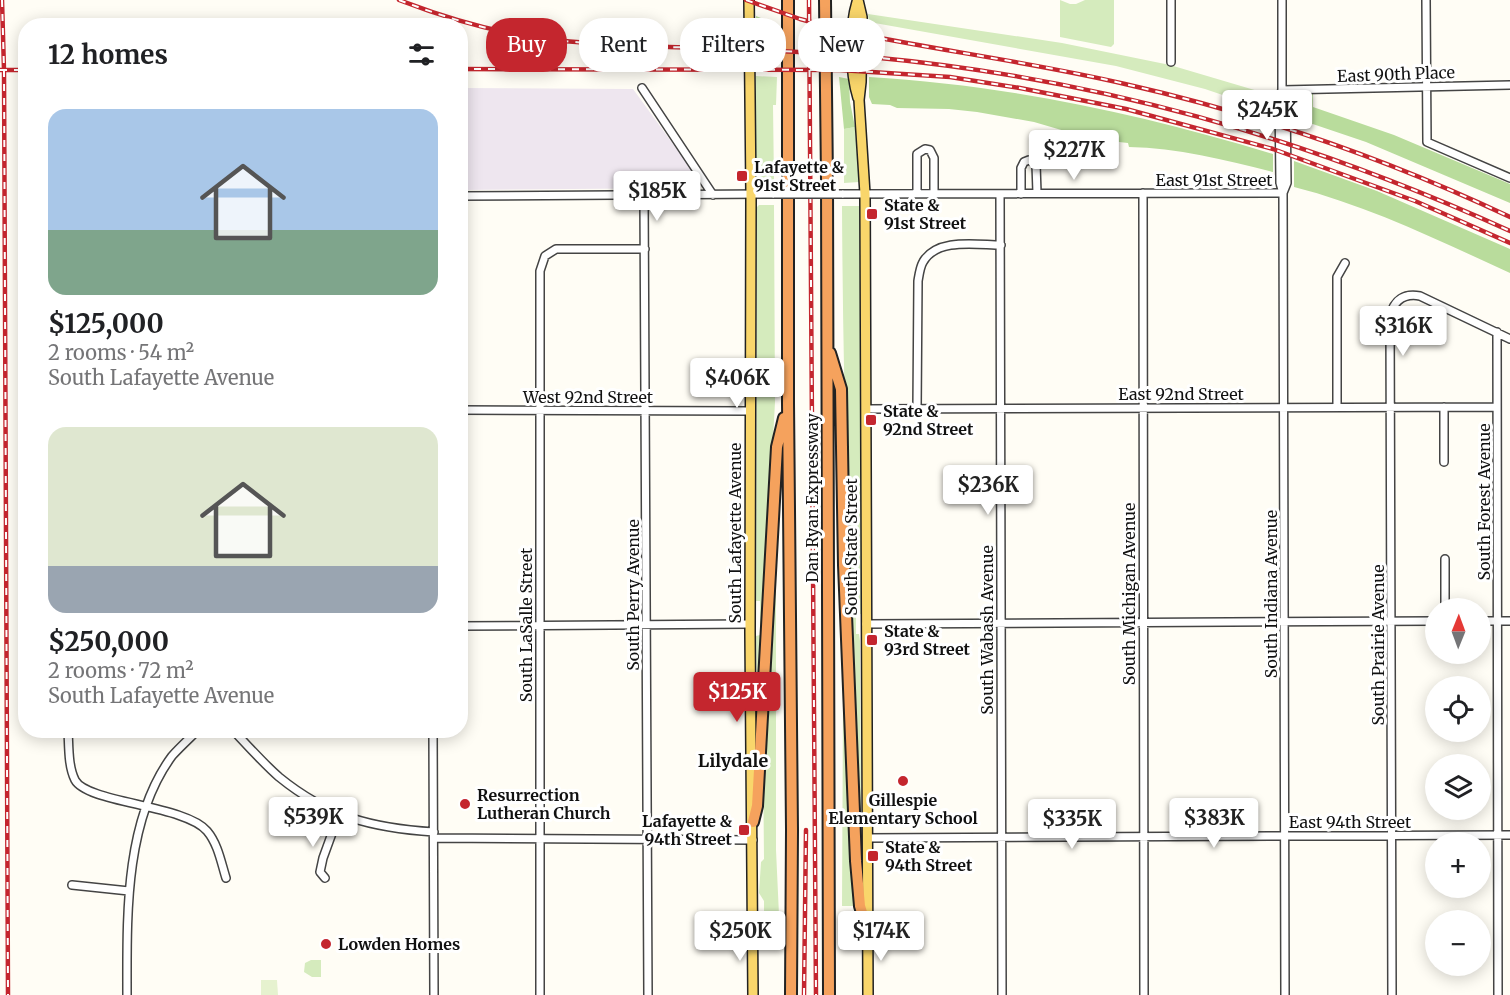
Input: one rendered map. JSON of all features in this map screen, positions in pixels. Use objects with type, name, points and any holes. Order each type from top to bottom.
[{"type":"highway","name":"Dan Ryan Expressway","points":[[788,0],[791,995]]},
{"type":"highway","name":"Dan Ryan Expressway","points":[[825,0],[829,995]]},
{"type":"highway","points":[[827,342],[841,389],[844,576],[856,861],[860,906],[867,929]]},
{"type":"highway","points":[[753,822],[757,806],[777,447],[788,403]]},
{"type":"main road","name":"South Lafayette Avenue","points":[[749,0],[753,995]]},
{"type":"main road","name":"South State Street","points":[[858,0],[853,14],[853,81],[859,100],[865,194],[868,995]]},
{"type":"street","points":[[1171,0],[1171,62]]},
{"type":"street","name":"South Indiana Avenue","points":[[1282,0],[1282,90],[1279,98],[1280,183],[1283,193],[1286,995]]},
{"type":"street","points":[[1426,0],[1427,142],[1510,178]]},
{"type":"street","name":"East 90th Place","points":[[1282,90],[1510,85]]},
{"type":"street","points":[[642,88],[713,195]]},
{"type":"street","points":[[916,194],[917,154],[925,149],[930,150],[934,158],[934,194]]},
{"type":"street","points":[[1021,194],[1021,168],[1024,162],[1029,160],[1036,164],[1037,193]]},
{"type":"street","name":"East 91st Street","points":[[468,196],[1283,193]]},
{"type":"street","name":"South Wabash Avenue","points":[[1000,194],[1002,995]]},
{"type":"street","name":"South Michigan Avenue","points":[[1143,194],[1144,995]]},
{"type":"street","name":"South Perry Avenue","points":[[644,195],[648,995]]},
{"type":"street","points":[[917,409],[918,281],[923,262],[929,255],[944,247],[1001,245]]},
{"type":"street","name":"South LaSalle Street","points":[[540,995],[540,271],[545,256],[556,249],[645,249]]},
{"type":"street","points":[[1337,407],[1337,277],[1345,263]]},
{"type":"street","name":"South Prairie Avenue","points":[[1392,995],[1390,316],[1400,299],[1411,295],[1420,296],[1497,332]]},
{"type":"street","points":[[1497,332],[1510,339]]},
{"type":"street","name":"South Forest Avenue","points":[[1497,332],[1498,995]]},
{"type":"street","points":[[1444,407],[1444,462]]},
{"type":"street","name":"East 92nd Street","points":[[866,409],[1497,407]]},
{"type":"street","name":"West 92nd Street","points":[[468,410],[750,411]]},
{"type":"street","points":[[1445,559],[1445,598]]},
{"type":"street","points":[[866,624],[1425,621]]},
{"type":"street","points":[[1491,621],[1510,621]]},
{"type":"street","points":[[468,626],[750,624]]},
{"type":"street","points":[[68,738],[70,766],[76,782],[87,792],[146,806],[186,819],[206,830],[218,850],[226,878]]},
{"type":"street","points":[[127,995],[129,891],[136,845],[146,806],[159,778],[173,755],[190,738]]},
{"type":"street","points":[[241,738],[278,776],[308,799],[360,822],[434,835],[753,840]]},
{"type":"street","points":[[433,738],[434,995]]},
{"type":"street","points":[[325,878],[320,872],[323,858],[339,814]]},
{"type":"street","name":"East 94th Street","points":[[867,838],[1510,835]]},
{"type":"street","points":[[72,885],[129,891]]},
{"type":"shaded area","points":[[468,88],[633,89],[700,181],[698,188],[468,190]]},
{"type":"green space","points":[[1060,0],[1076,4],[1085,0],[1114,0],[1114,44],[1111,47],[1060,37]]},
{"type":"green space","points":[[868,14],[1062,43],[1170,65],[1268,94],[1273,102],[1273,112],[1205,89],[1116,66],[885,25],[885,18],[868,18]]},
{"type":"green space","points":[[756,76],[777,77],[776,105],[773,105],[774,183],[756,181]]},
{"type":"green space","points":[[839,77],[849,79],[850,102],[855,127],[844,129]]},
{"type":"green space","points":[[869,77],[1023,94],[1124,114],[1273,154],[1273,172],[1183,152],[1129,147],[1128,143],[1092,139],[1034,122],[977,112],[897,108],[890,105],[872,104],[869,97]]},
{"type":"green space","points":[[1295,94],[1313,94],[1313,107],[1394,135],[1510,184],[1510,203],[1366,142],[1295,118]]},
{"type":"green space","points":[[855,127],[859,182],[844,183],[844,129]]},
{"type":"green space","points":[[1294,161],[1377,191],[1510,249],[1510,273],[1377,214],[1294,187]]},
{"type":"green space","points":[[774,205],[775,402],[757,736],[755,736],[756,636],[760,635],[760,601],[756,601],[757,207]]},
{"type":"green space","points":[[842,206],[860,206],[861,614],[860,601],[856,601],[856,634],[859,634],[860,641],[861,812],[858,812],[850,585]]},
{"type":"green space","points":[[774,565],[776,565],[776,850],[779,915],[764,914],[764,901],[759,893],[761,862],[764,859],[763,754]]},
{"type":"green space","points":[[843,701],[846,701],[856,906],[842,906]]},
{"type":"green space","points":[[311,960],[321,960],[321,977],[312,977],[304,972],[305,963]]},
{"type":"green space","points":[[261,980],[277,980],[278,995],[261,995]]},
{"type":"railway","points":[[2,0],[8,995]]},
{"type":"railway","points":[[399,0],[452,18]]},
{"type":"railway","points":[[746,0],[840,30],[1090,76],[1224,109],[1369,157],[1510,217]]},
{"type":"railway","points":[[809,0],[816,995]]},
{"type":"railway","points":[[468,23],[502,32],[570,42],[870,57],[1037,80],[1118,96],[1276,140],[1432,197],[1510,231]]},
{"type":"railway","points":[[468,69],[840,70],[950,77],[1020,88],[1126,109],[1273,149],[1415,201],[1510,243]]},
{"type":"railway","points":[[0,70],[18,70]]},
{"type":"railway","points":[[804,995],[806,830]]},
{"type":"place","name":"Lafayette & 91st Street","points":[[742,176]]},
{"type":"place","name":"State & 91st Street","points":[[872,214]]},
{"type":"place","name":"State & 92nd Street","points":[[871,420]]},
{"type":"place","name":"State & 93rd Street","points":[[872,640]]},
{"type":"place","name":"Gillespie Elementary School","points":[[903,781]]},
{"type":"place","name":"Resurrection Lutheran Church","points":[[465,804]]},
{"type":"place","name":"Lafayette & 94th Street","points":[[744,830]]},
{"type":"place","name":"State & 94th Street","points":[[873,856]]},
{"type":"place","name":"Lowden Homes","points":[[326,944]]},
{"type":"district","name":"Lilydale","points":[[733,761]]}]
